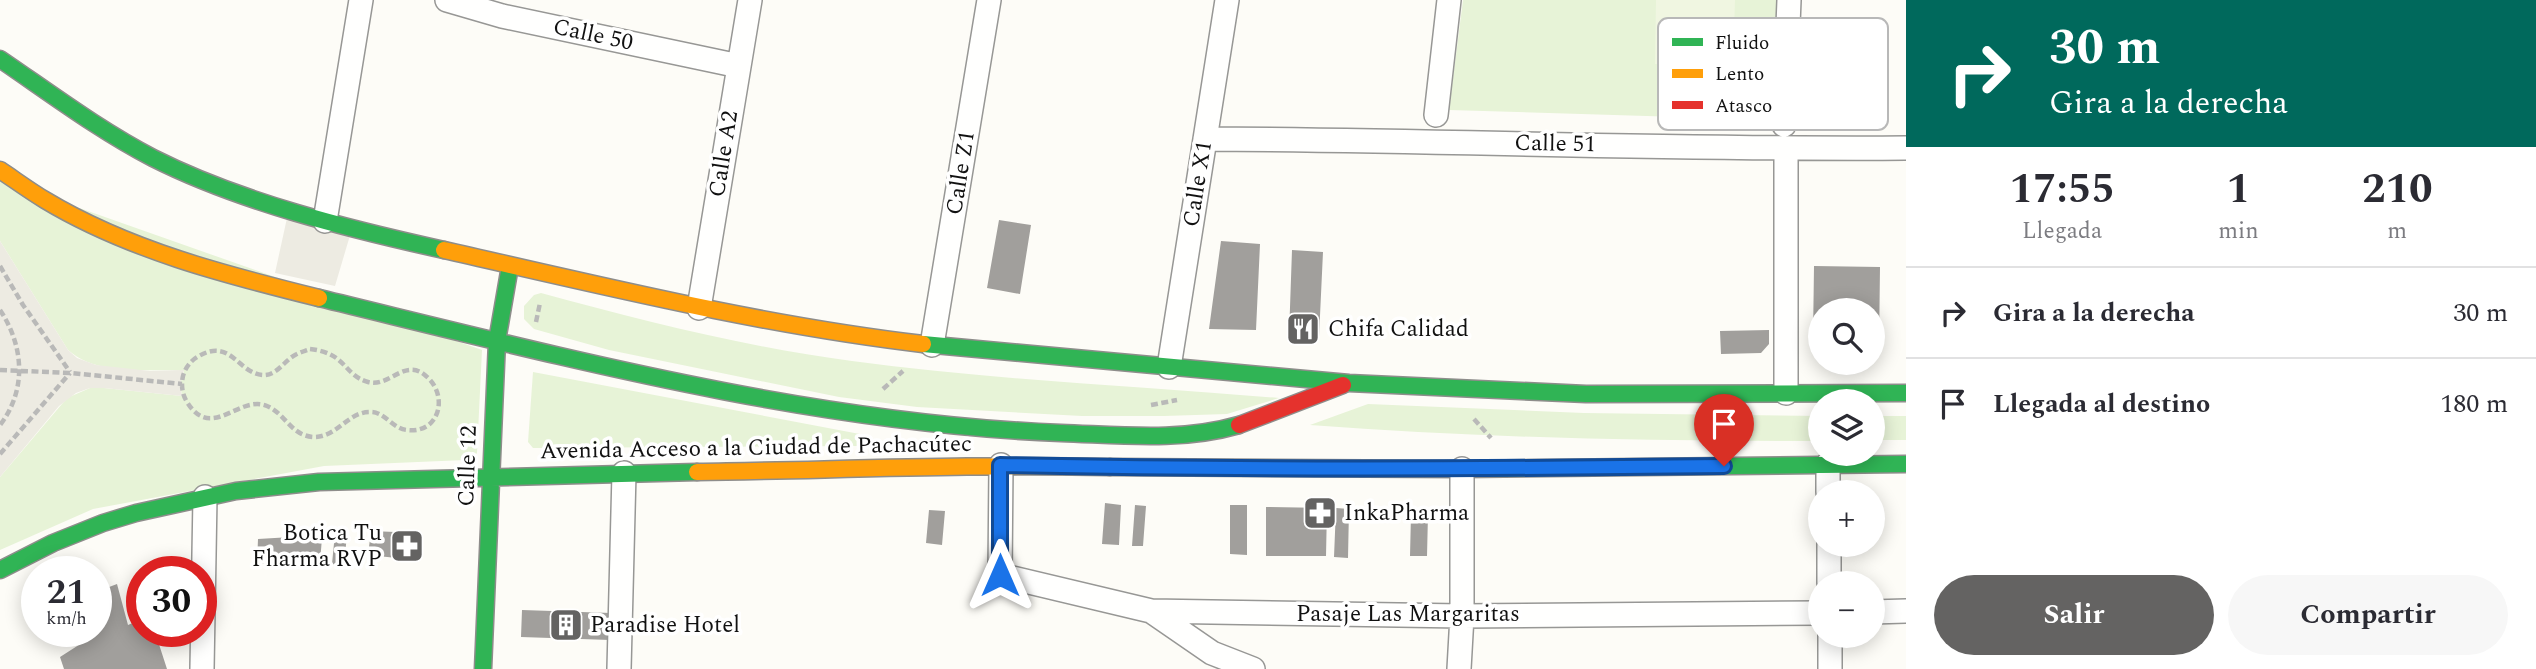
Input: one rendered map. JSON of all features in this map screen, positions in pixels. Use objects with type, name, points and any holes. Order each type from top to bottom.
[{"type":"main road","name":"Avenida Acceso a la Ciudad de Pachacútec","points":[[0,59],[106,131],[154,158],[232,190],[325,221],[510,266],[845,335],[1349,383],[1586,394],[1906,393]]},
{"type":"main road","name":"Avenida Acceso a la Ciudad de Pachacútec","points":[[0,170],[72,214],[186,261],[291,291],[497,341],[796,405],[890,420],[1029,432],[1182,437],[1226,431],[1349,383]]},
{"type":"main road","name":"Calle 12","points":[[483,669],[497,341],[510,266]]},
{"type":"main road","name":"Avenida Acceso a la Ciudad de Pachacútec","points":[[0,570],[52,543],[103,523],[205,497],[298,484],[624,472],[908,469],[1000,465],[1462,470],[1808,464]]},
{"type":"main road","name":"Avenida Acceso a la Ciudad de Pachacútec","points":[[1885,464],[1906,464]]},
{"type":"street","points":[[325,221],[361,0]]},
{"type":"street","name":"Calle 50","points":[[447,0],[503,8],[739,66]]},
{"type":"street","name":"Calle A2","points":[[699,307],[750,0]]},
{"type":"street","name":"Calle Z1","points":[[932,345],[989,0]]},
{"type":"street","name":"Calle X1","points":[[1169,367],[1227,0]]},
{"type":"street","points":[[1436,116],[1449,0]]},
{"type":"street","points":[[1787,18],[1788,0]]},
{"type":"street","name":"Calle 51","points":[[1205,139],[1786,149],[1906,148]]},
{"type":"street","points":[[1786,149],[1786,393]]},
{"type":"street","name":"Pasaje Las Margaritas","points":[[1000,465],[1000,575],[1151,611],[1462,616],[1808,613]]},
{"type":"street","points":[[1459,669],[1462,616],[1462,470]]},
{"type":"street","points":[[619,669],[624,472]]},
{"type":"street","points":[[202,669],[205,497]]},
{"type":"street","points":[[1151,611],[1212,653],[1253,669]]},
{"type":"street","points":[[1885,612],[1906,611]]},
{"type":"street","points":[[1830,648],[1830,669]]},
{"type":"path","points":[[0,265],[23,305],[71,373]]},
{"type":"path","points":[[0,310],[12,327],[20,360],[17,393],[0,425]]},
{"type":"path","points":[[310,349],[326,351],[338,357],[358,377],[368,382],[378,383],[400,371],[423,373],[435,383],[440,397],[439,412],[431,422],[419,429],[400,429],[378,412],[368,411],[354,415],[340,429],[314,437],[298,433],[276,411],[258,403],[249,404],[223,418],[200,415],[184,398],[182,384],[188,365],[203,353],[222,351],[255,373],[266,375],[276,371],[294,355],[310,349]]},
{"type":"path","points":[[0,370],[71,373],[182,384]]},
{"type":"path","points":[[0,454],[71,373]]},
{"type":"path","points":[[1466,410],[1496,444]]},
{"type":"path","points":[[1722,439],[1750,417]]},
{"type":"green space","points":[[1463,0],[1780,0],[1780,18],[1658,18],[1658,116],[1449,110]]},
{"type":"green space","points":[[1656,0],[1735,0],[1734,18],[1658,18],[1658,64],[1655,64]]},
{"type":"green space","points":[[0,180],[482,350],[477,453],[470,460],[324,466],[93,509],[0,550],[0,477],[67,398],[90,388],[182,396],[180,384],[184,371],[108,368],[80,359],[68,350],[0,241]]},
{"type":"green space","points":[[541,293],[695,332],[852,361],[1012,378],[1279,398],[1227,414],[1082,416],[917,407],[839,397],[609,350],[534,329],[524,319],[524,306],[534,295]]},
{"type":"green space","points":[[533,372],[865,435],[868,441],[864,446],[533,448],[528,442]]},
{"type":"green space","points":[[1368,404],[1584,413],[1808,416],[1808,441],[1565,438],[1310,425]]},
{"type":"green space","points":[[1885,416],[1906,416],[1906,440],[1885,440]]},
{"type":"shaded area","points":[[287,218],[351,232],[335,286],[275,273]]},
{"type":"shaded area","points":[[0,241],[68,350],[77,358],[96,365],[150,371],[184,370],[180,384],[182,396],[104,388],[90,388],[76,393],[59,406],[0,477]]},
{"type":"building","points":[[999,220],[1031,225],[1020,294],[987,288]]},
{"type":"building","points":[[1221,241],[1260,244],[1256,330],[1209,329]]},
{"type":"building","points":[[1292,250],[1323,252],[1319,337],[1289,336]]},
{"type":"building","points":[[1814,266],[1880,267],[1880,298],[1814,298]]},
{"type":"building","points":[[1769,330],[1769,344],[1761,353],[1721,354],[1720,331]]},
{"type":"building","points":[[1105,503],[1121,505],[1119,545],[1102,544]]},
{"type":"building","points":[[1135,505],[1146,506],[1143,546],[1132,546]]},
{"type":"building","points":[[1230,505],[1247,505],[1247,555],[1230,554]]},
{"type":"building","points":[[1266,507],[1327,508],[1326,556],[1266,556]]},
{"type":"building","points":[[1336,508],[1349,509],[1348,558],[1334,557]]},
{"type":"building","points":[[929,510],[945,511],[942,545],[926,543]]},
{"type":"building","points":[[1411,514],[1428,514],[1427,556],[1410,556]]},
{"type":"building","points":[[371,531],[419,533],[416,560],[368,555]]},
{"type":"building","points":[[335,533],[347,534],[344,566],[332,564]]},
{"type":"building","points":[[308,536],[322,538],[320,562],[306,560],[257,564],[258,539]]},
{"type":"building","points":[[117,584],[126,618],[126,647],[160,647],[167,669],[64,669],[60,657],[76,647],[112,647],[112,586]]},
{"type":"building","name":"Paradise Hotel","points":[[522,610],[611,613],[610,640],[521,637]]},
{"type":"traffic: fast","points":[[0,59],[113,136],[187,174],[296,213],[444,250]]},
{"type":"traffic: fast","points":[[483,669],[497,341],[510,266]]},
{"type":"traffic: fast","points":[[319,298],[502,343],[687,384],[873,416],[967,427],[1128,436],[1195,434],[1239,425]]},
{"type":"traffic: fast","points":[[923,344],[1349,383],[1586,394],[1906,393]]},
{"type":"traffic: fast","points":[[1110,467],[1462,469],[1906,464]]},
{"type":"traffic: fast","points":[[0,570],[53,543],[103,523],[236,491],[319,482],[697,472]]},
{"type":"traffic: slow","points":[[0,170],[39,197],[77,218],[144,247],[213,270],[319,298]]},
{"type":"traffic: slow","points":[[444,250],[742,315],[923,344]]},
{"type":"traffic: slow","points":[[697,472],[1110,467]]},
{"type":"traffic: jam","points":[[1239,425],[1343,385]]},
{"type":"place","name":"Chifa Calidad","points":[[1303,329]]},
{"type":"place","name":"InkaPharma","points":[[1320,513]]},
{"type":"place","name":"Botica Tu Fharma RVP","points":[[407,546]]},
{"type":"place","name":"Paradise Hotel","points":[[566,625]]},
{"type":"route","points":[[1000,575],[1000,465],[1462,470],[1724,466]]}]
